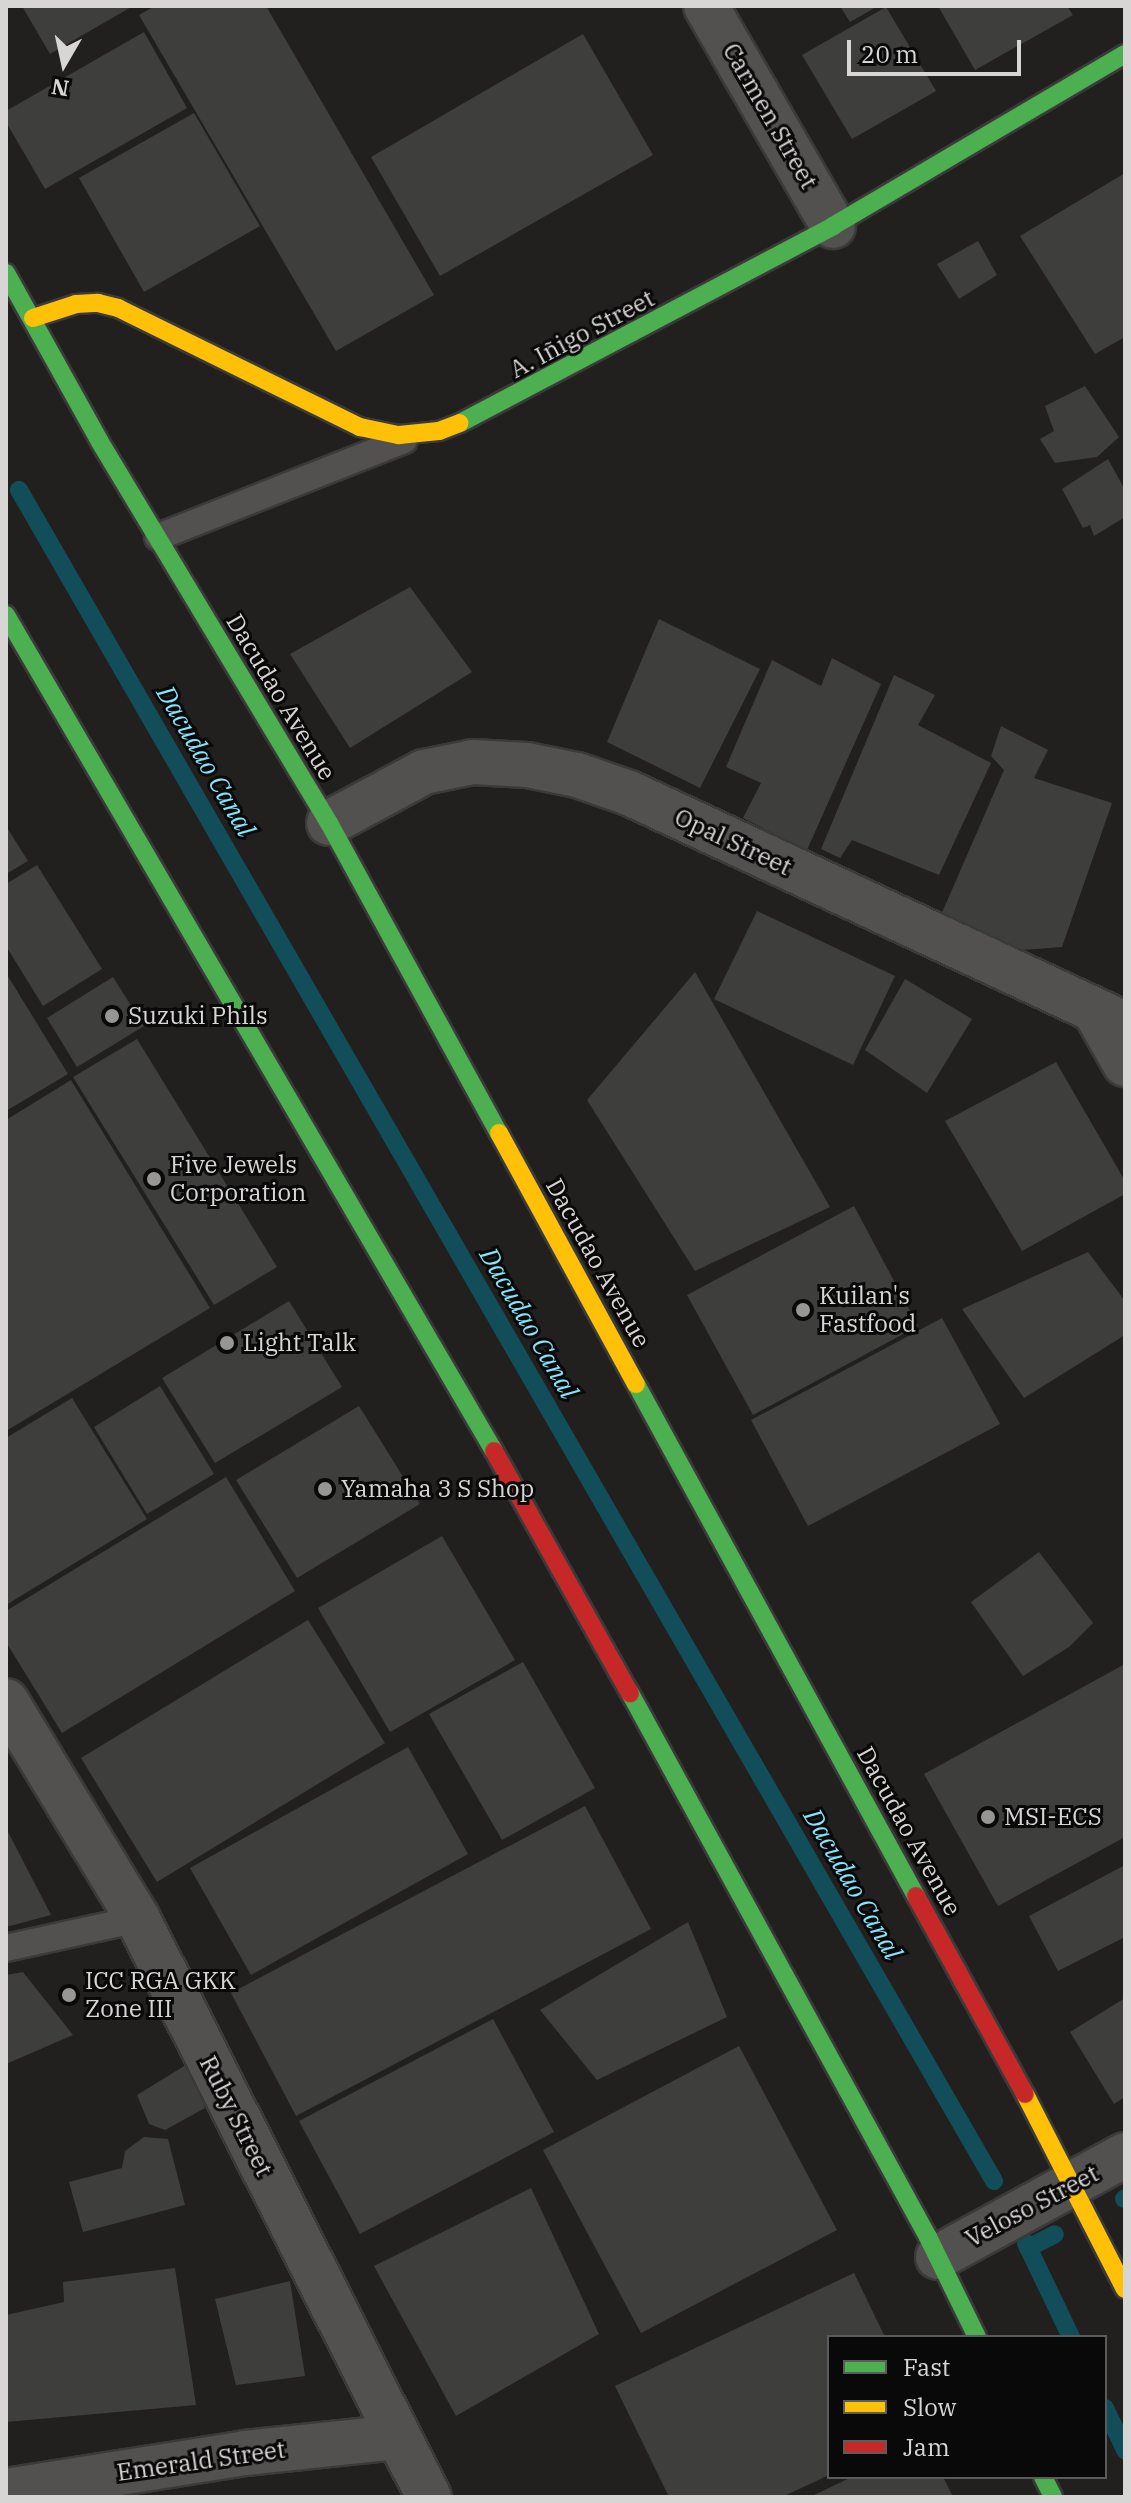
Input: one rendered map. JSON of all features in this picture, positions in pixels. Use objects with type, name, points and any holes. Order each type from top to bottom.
[{"type":"main road","name":"A. Iñigo Street","points":[[33,318],[76,304],[98,303],[118,308],[360,427],[380,433],[418,435],[481,415],[833,226],[1125,54]]},
{"type":"main road","name":"Dacudao Avenue","points":[[6,273],[100,442],[329,823],[1074,2184],[1125,2289]]},
{"type":"main road","points":[[6,615],[537,1524],[938,2257],[976,2335]]},
{"type":"main road","points":[[1044,2479],[1053,2497]]},
{"type":"street","name":"Carmen Street","points":[[706,6],[833,226]]},
{"type":"street","name":"Opal Street","points":[[329,823],[424,772],[473,762],[527,765],[577,775],[629,793],[1110,1017]]},
{"type":"street","points":[[1110,1017],[1125,1064]]},
{"type":"street","name":"Ruby Street","points":[[6,1701],[138,1919],[396,2437],[429,2497]]},
{"type":"street","name":"Veloso Street","points":[[938,2257],[1125,2155]]},
{"type":"street","name":"Emerald Street","points":[[6,2491],[245,2453],[396,2437]]},
{"type":"lane","points":[[158,537],[418,435]]},
{"type":"lane","points":[[6,1948],[138,1919]]},
{"type":"building","points":[[22,6],[133,6],[50,54]]},
{"type":"building","points":[[155,6],[266,6],[434,295],[336,351],[139,15]]},
{"type":"building","points":[[840,6],[878,6],[850,22]]},
{"type":"building","points":[[938,6],[1067,6],[1073,15],[975,70]]},
{"type":"building","points":[[886,7],[936,91],[852,139],[802,55]]},
{"type":"building","points":[[144,32],[187,108],[45,189],[6,122],[6,111]]},
{"type":"building","points":[[583,34],[653,155],[440,276],[371,157]]},
{"type":"building","points":[[194,113],[260,226],[144,292],[79,178]]},
{"type":"building","points":[[1125,173],[1125,337],[1095,354],[1020,236]]},
{"type":"building","points":[[978,241],[997,275],[959,299],[937,264]]},
{"type":"building","points":[[1085,386],[1119,437],[1097,457],[1055,463],[1040,439],[1054,431],[1045,406]]},
{"type":"building","points":[[1108,459],[1125,490],[1125,517],[1094,536],[1090,525],[1083,528],[1062,489]]},
{"type":"building","points":[[410,587],[472,672],[350,748],[290,654]]},
{"type":"building","points":[[659,619],[760,669],[700,788],[607,742]]},
{"type":"building","points":[[832,658],[881,684],[807,850],[743,818],[761,783],[726,767],[772,660],[821,686]]},
{"type":"building","points":[[894,675],[935,695],[918,725],[991,763],[939,875],[852,840],[840,858],[821,849]]},
{"type":"building","points":[[1001,726],[1048,750],[1034,778],[1112,803],[1062,947],[1022,950],[941,915],[1004,770],[991,756]]},
{"type":"building","points":[[6,826],[28,861],[6,874]]},
{"type":"building","points":[[37,865],[102,969],[43,1006],[6,946],[6,884]]},
{"type":"building","points":[[757,911],[895,976],[853,1065],[714,999]]},
{"type":"building","points":[[695,972],[830,1207],[695,1271],[587,1100]]},
{"type":"building","points":[[6,973],[68,1074],[6,1111]]},
{"type":"building","points":[[113,977],[144,1026],[77,1067],[47,1018]]},
{"type":"building","points":[[905,979],[972,1019],[927,1093],[865,1050]]},
{"type":"building","points":[[137,1039],[277,1267],[214,1305],[73,1077]]},
{"type":"building","points":[[1056,1062],[1125,1181],[1125,1194],[1022,1251],[945,1121]]},
{"type":"building","points":[[71,1080],[210,1308],[6,1431],[6,1120]]},
{"type":"building","name":"Kuilan's Fastfood","points":[[854,1206],[918,1326],[753,1415],[687,1295]]},
{"type":"building","points":[[1088,1252],[1125,1301],[1125,1335],[1024,1398],[962,1309]]},
{"type":"building","points":[[289,1301],[342,1387],[215,1463],[162,1378]]},
{"type":"building","points":[[942,1318],[1000,1424],[808,1526],[751,1420]]},
{"type":"building","points":[[160,1386],[214,1474],[147,1514],[94,1427]]},
{"type":"building","points":[[72,1398],[147,1519],[6,1605],[6,1438]]},
{"type":"building","points":[[359,1406],[420,1504],[297,1578],[236,1480]]},
{"type":"building","points":[[226,1477],[295,1591],[62,1733],[6,1642],[6,1611]]},
{"type":"building","points":[[442,1536],[515,1660],[390,1732],[318,1608]]},
{"type":"building","points":[[1039,1552],[1093,1623],[1069,1647],[1023,1676],[971,1602]]},
{"type":"building","points":[[308,1620],[385,1743],[157,1882],[81,1758]]},
{"type":"building","points":[[523,1662],[595,1788],[502,1840],[429,1714]]},
{"type":"building","points":[[1125,1664],[1125,1837],[998,1906],[924,1774]]},
{"type":"building","points":[[408,1747],[468,1854],[251,1975],[190,1868]]},
{"type":"building","points":[[585,1806],[651,1929],[296,2116],[231,1993]]},
{"type":"building","points":[[6,1828],[51,1915],[6,1927]]},
{"type":"building","points":[[1125,1865],[1125,1937],[1058,1971],[1029,1916]]},
{"type":"building","points":[[688,1922],[727,2017],[597,2080],[540,2010]]},
{"type":"building","points":[[23,1972],[73,2035],[6,2064],[6,1975]]},
{"type":"building","points":[[1125,1998],[1125,2097],[1114,2104],[1070,2032]]},
{"type":"building","points":[[493,2019],[554,2132],[360,2234],[299,2121]]},
{"type":"building","points":[[739,2046],[837,2230],[641,2333],[543,2150]]},
{"type":"building","points":[[189,2063],[205,2108],[165,2130],[149,2124],[137,2095]]},
{"type":"building","points":[[144,2137],[168,2139],[185,2205],[83,2232],[69,2182],[122,2168],[125,2151]]},
{"type":"building","points":[[531,2188],[599,2334],[456,2416],[374,2266]]},
{"type":"building","points":[[175,2268],[196,2405],[6,2422],[6,2315],[64,2302],[63,2282]]},
{"type":"building","points":[[854,2273],[884,2335],[827,2335],[827,2476],[782,2497],[669,2497],[615,2386]]},
{"type":"building","points":[[290,2281],[305,2376],[236,2385],[215,2299]]},
{"type":"building","points":[[848,2479],[944,2479],[953,2497],[810,2497]]},
{"type":"waterway","name":"Dacudao Canal","points":[[19,490],[994,2181]]},
{"type":"waterway","points":[[1028,2248],[1055,2234]]},
{"type":"waterway","name":"Dacudao Canal","points":[[1026,2243],[1070,2335]]},
{"type":"waterway","name":"Dacudao Canal","points":[[1107,2412],[1125,2450]]},
{"type":"traffic: fast","points":[[460,423],[833,226],[1125,54]]},
{"type":"traffic: fast","points":[[6,273],[100,442],[329,823],[499,1133]]},
{"type":"traffic: fast","points":[[6,615],[494,1451]]},
{"type":"traffic: fast","points":[[636,1384],[916,1896]]},
{"type":"traffic: fast","points":[[630,1693],[928,2237],[976,2335]]},
{"type":"traffic: fast","points":[[1044,2479],[1053,2497]]},
{"type":"traffic: slow","points":[[33,318],[76,304],[98,303],[118,308],[360,427],[399,435],[439,431],[460,423]]},
{"type":"traffic: slow","points":[[499,1133],[636,1384]]},
{"type":"traffic: slow","points":[[1025,2094],[1125,2289]]},
{"type":"traffic: jam","points":[[494,1451],[630,1693]]},
{"type":"traffic: jam","points":[[916,1896],[1025,2094]]},
{"type":"place","name":"Suzuki Phils","points":[[112,1016]]},
{"type":"place","name":"Five Jewels Corporation","points":[[154,1179]]},
{"type":"place","name":"Kuilan's Fastfood","points":[[803,1310]]},
{"type":"place","name":"Light Talk","points":[[227,1343]]},
{"type":"place","name":"Yamaha 3 S Shop","points":[[325,1489]]},
{"type":"place","name":"MSI-ECS","points":[[988,1817]]},
{"type":"place","name":"ICC RGA GKK Zone III","points":[[69,1995]]}]
